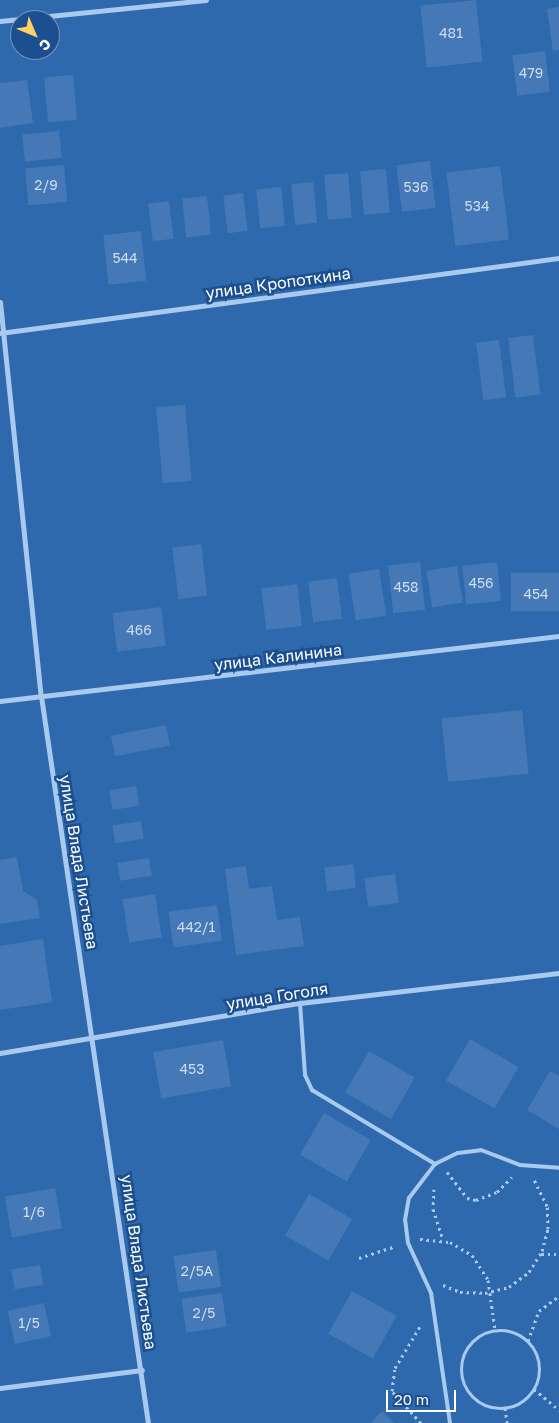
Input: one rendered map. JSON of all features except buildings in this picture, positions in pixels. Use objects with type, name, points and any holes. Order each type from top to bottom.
[{"type":"street","points":[[0,21],[206,0]]},
{"type":"street","name":"улица Кропоткина","points":[[2,333],[559,258]]},
{"type":"street","name":"улица Влада Листьева","points":[[0,302],[41,696],[142,1370],[148,1423]]},
{"type":"street","name":"улица Калинина","points":[[0,701],[559,636]]},
{"type":"street","name":"улица Гоголя","points":[[0,1053],[300,1003],[559,973]]},
{"type":"street","points":[[0,1388],[142,1370]]},
{"type":"lane","points":[[300,1003],[305,1074],[312,1090],[435,1164]]},
{"type":"lane","points":[[450,1423],[432,1306],[419,1265],[408,1242],[405,1220],[409,1198],[435,1164],[458,1153],[481,1150],[520,1165],[559,1168]]},
{"type":"path","points":[[419,1265],[437,1282],[460,1292],[490,1292],[509,1286],[529,1272],[541,1254],[548,1229],[547,1206],[538,1185],[520,1165],[505,1185],[476,1200],[467,1198],[445,1168],[442,1174]]},
{"type":"path","points":[[438,1180],[433,1209],[443,1240]]},
{"type":"path","points":[[359,1258],[408,1242],[443,1240],[472,1254],[488,1280],[495,1330]]},
{"type":"path","points":[[541,1254],[559,1254]]},
{"type":"path","points":[[528,1342],[538,1311],[559,1296]]},
{"type":"path","points":[[421,1423],[397,1399],[392,1379],[432,1306]]},
{"type":"path","points":[[495,1330],[514,1332],[528,1342],[539,1362],[534,1389],[526,1399],[505,1408],[479,1404],[463,1385],[460,1373],[466,1349],[475,1338],[495,1330]]},
{"type":"path","points":[[534,1389],[559,1410]]},
{"type":"path","points":[[505,1408],[507,1423]]},
{"type":"shaded area","points":[[0,0],[559,0],[559,1423],[0,1423]]}]
